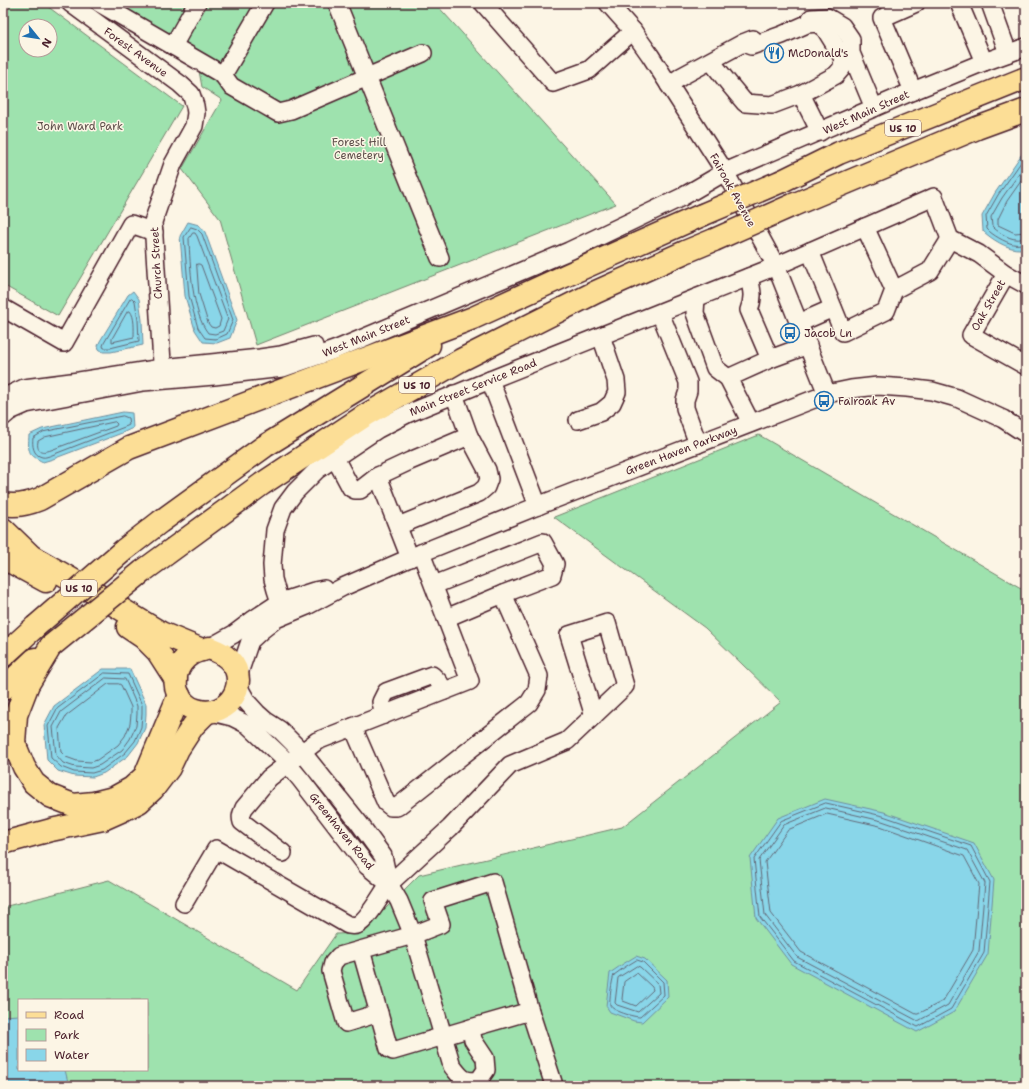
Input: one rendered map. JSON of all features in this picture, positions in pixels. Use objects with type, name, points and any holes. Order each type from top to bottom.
[{"type":"main road","name":"US 10","points":[[3,656],[124,550],[265,446],[473,318],[702,215],[782,181],[839,153],[1026,78]]},
{"type":"main road","name":"US 10","points":[[3,689],[51,646],[143,571],[262,484],[366,415],[461,360],[596,292],[685,252],[977,128],[1026,110]]},
{"type":"main road","points":[[3,504],[26,504],[40,499],[129,448],[473,318]]},
{"type":"main road","points":[[3,491],[22,496],[57,490]]},
{"type":"main road","points":[[3,529],[31,556],[72,587]]},
{"type":"main road","points":[[3,560],[72,587]]},
{"type":"main road","name":"Greenhaven Road","points":[[72,587],[160,633],[205,649],[219,652],[226,656],[236,668],[238,681]]},
{"type":"main road","name":"Greenhaven Road","points":[[72,587],[94,607],[143,637],[158,652],[184,703],[192,709],[208,712]]},
{"type":"main road","points":[[51,646],[28,684],[23,696],[16,715],[14,743],[24,767],[34,783],[50,796],[73,805],[94,803],[114,798],[132,788],[146,776],[177,688],[176,676],[179,667],[184,659],[192,653],[205,649]]},
{"type":"main road","points":[[3,843],[51,830],[103,819],[121,812],[139,802],[154,789],[169,768],[178,749],[193,726],[208,712],[221,709],[229,703],[235,695],[238,681]]},
{"type":"street","name":"Forest Avenue","points":[[70,3],[180,84],[191,94],[196,106]]},
{"type":"street","points":[[99,3],[127,10],[173,46],[223,75],[231,86],[278,113],[291,110],[423,53]]},
{"type":"street","points":[[173,46],[197,3]]},
{"type":"street","points":[[223,75],[265,3]]},
{"type":"street","points":[[337,3],[440,258]]},
{"type":"street","points":[[483,3],[553,83],[589,70],[633,31]]},
{"type":"street","name":"Fairoak Avenue","points":[[608,3],[633,31],[725,172],[776,266],[827,394]]},
{"type":"street","points":[[913,91],[882,18],[916,3]]},
{"type":"street","points":[[959,3],[984,62]]},
{"type":"street","points":[[990,3],[1008,53]]},
{"type":"street","points":[[669,85],[682,76],[743,43],[805,18],[827,17],[842,26],[851,39],[851,52],[874,108]]},
{"type":"street","points":[[711,61],[745,103],[772,105],[801,94],[836,74],[842,68],[843,58],[825,29],[817,23],[807,24],[751,46],[743,43]]},
{"type":"street","name":"West Main Street","points":[[3,400],[9,395],[24,388],[79,381],[162,374],[214,376],[283,368],[337,349],[569,251],[682,197],[725,172],[913,91],[984,62],[1026,47]]},
{"type":"street","points":[[801,94],[820,132]]},
{"type":"street","name":"Church Street","points":[[162,374],[153,222],[173,164],[194,126],[196,106]]},
{"type":"street","name":"Main Street Service Road","points":[[280,602],[274,585],[272,565],[275,530],[283,508],[295,492],[317,470],[378,429],[407,414],[454,394],[750,277],[934,197],[950,239]]},
{"type":"street","points":[[3,308],[64,343],[131,224],[154,232]]},
{"type":"street","points":[[865,227],[894,290]]},
{"type":"street","points":[[810,251],[843,332],[886,311],[894,290],[930,270],[950,239],[979,254],[1006,274],[1026,285]]},
{"type":"street","name":"Oak Street","points":[[1006,274],[971,335],[1026,366]]},
{"type":"street","points":[[750,277],[753,295],[749,310],[770,359]]},
{"type":"street","points":[[696,298],[695,313],[715,368],[728,378],[751,422]]},
{"type":"street","points":[[799,323],[833,308]]},
{"type":"street","points":[[660,313],[688,382],[685,408],[698,444]]},
{"type":"street","points":[[578,420],[601,412],[612,403],[617,392],[616,380],[601,336]]},
{"type":"street","points":[[728,378],[770,359],[808,345]]},
{"type":"street","name":"West Main Street","points":[[3,417],[10,411],[26,404],[143,382],[162,374]]},
{"type":"street","points":[[490,380],[538,506]]},
{"type":"street","name":"Green Haven Parkway","points":[[342,587],[538,506],[751,422],[827,394],[850,389],[878,386],[932,391],[957,398],[1003,419],[1026,434]]},
{"type":"street","points":[[398,526],[479,493],[486,487],[489,478],[487,470],[469,436],[454,394]]},
{"type":"street","points":[[335,458],[351,488],[360,490],[378,476],[469,436]]},
{"type":"street","points":[[283,853],[242,822],[241,818],[244,808],[269,778],[317,741],[470,681],[434,585],[398,526],[378,476]]},
{"type":"street","points":[[434,585],[543,542],[555,564],[552,575],[446,618]]},
{"type":"street","points":[[205,649],[234,634],[280,602],[314,591],[342,587]]},
{"type":"street","points":[[238,681],[250,641],[262,630],[276,619],[307,606],[342,587]]},
{"type":"street","points":[[354,727],[386,803],[390,806],[397,807],[530,703],[536,690],[539,676],[503,594]]},
{"type":"street","points":[[184,903],[216,849],[348,925],[356,925],[366,918],[389,884],[450,828],[510,765],[567,741],[594,716],[625,686],[607,623],[569,635],[594,716]]},
{"type":"street","name":"Greenhaven Road","points":[[238,681],[247,702],[257,713],[280,730],[302,752],[359,822],[383,856],[389,884]]},
{"type":"street","name":"Greenhaven Road","points":[[208,712],[232,717],[248,725],[288,763],[367,866],[389,884]]},
{"type":"street","points":[[379,1013],[346,1023],[331,971],[333,962],[340,956],[413,935],[441,924],[433,901],[493,882],[530,1011],[554,1082]]},
{"type":"street","points":[[389,884],[399,901],[413,935],[452,1066],[461,1077],[470,1082],[479,1080],[486,1070],[485,1058],[473,1040],[471,1028]]},
{"type":"street","points":[[361,950],[389,1049],[393,1051],[530,1011]]},
{"type":"green space","name":"John Ward Park","points":[[3,3],[43,3],[182,106],[58,316],[3,285]]},
{"type":"green space","name":"Forest Hill Cemetery","points":[[93,3],[435,3],[616,204],[256,345],[220,219],[182,169],[222,100],[202,87],[199,71]]},
{"type":"green space","points":[[759,435],[1026,591],[1026,1086],[3,1086],[3,907],[109,880],[297,990],[336,934],[361,933],[419,875],[622,827],[781,702],[705,628],[554,517]]},
{"type":"water","points":[[1026,148],[1026,246],[1020,249],[1015,249],[1000,243],[983,231],[982,216],[995,193]]},
{"type":"water","points":[[188,222],[199,225],[205,232],[237,320],[230,338],[217,343],[203,342],[195,330],[185,296],[180,236]]},
{"type":"water","points":[[133,291],[139,299],[143,345],[111,352],[103,352],[98,346],[100,341],[128,295]]},
{"type":"water","points":[[123,412],[132,413],[133,428],[122,433],[43,462],[34,457],[30,452],[29,435],[42,429]]},
{"type":"water","points":[[103,669],[130,669],[146,704],[145,728],[138,743],[128,756],[104,773],[93,777],[74,776],[58,771],[47,760],[44,725],[54,706]]},
{"type":"water","points":[[825,799],[884,812],[974,843],[994,880],[988,954],[954,1012],[917,1032],[791,964],[756,918],[750,858],[778,818]]},
{"type":"water","points":[[636,956],[645,959],[667,980],[668,997],[642,1022],[634,1021],[610,1012],[606,1006],[610,973]]},
{"type":"water","points":[[18,1015],[18,1071],[65,1071],[69,1086],[3,1086],[3,1016]]},
{"type":"place","name":"McDonald's","points":[[774,53]]},
{"type":"place","name":"Jacob Ln","points":[[790,333]]},
{"type":"place","name":"Fairoak Av","points":[[824,401]]}]
